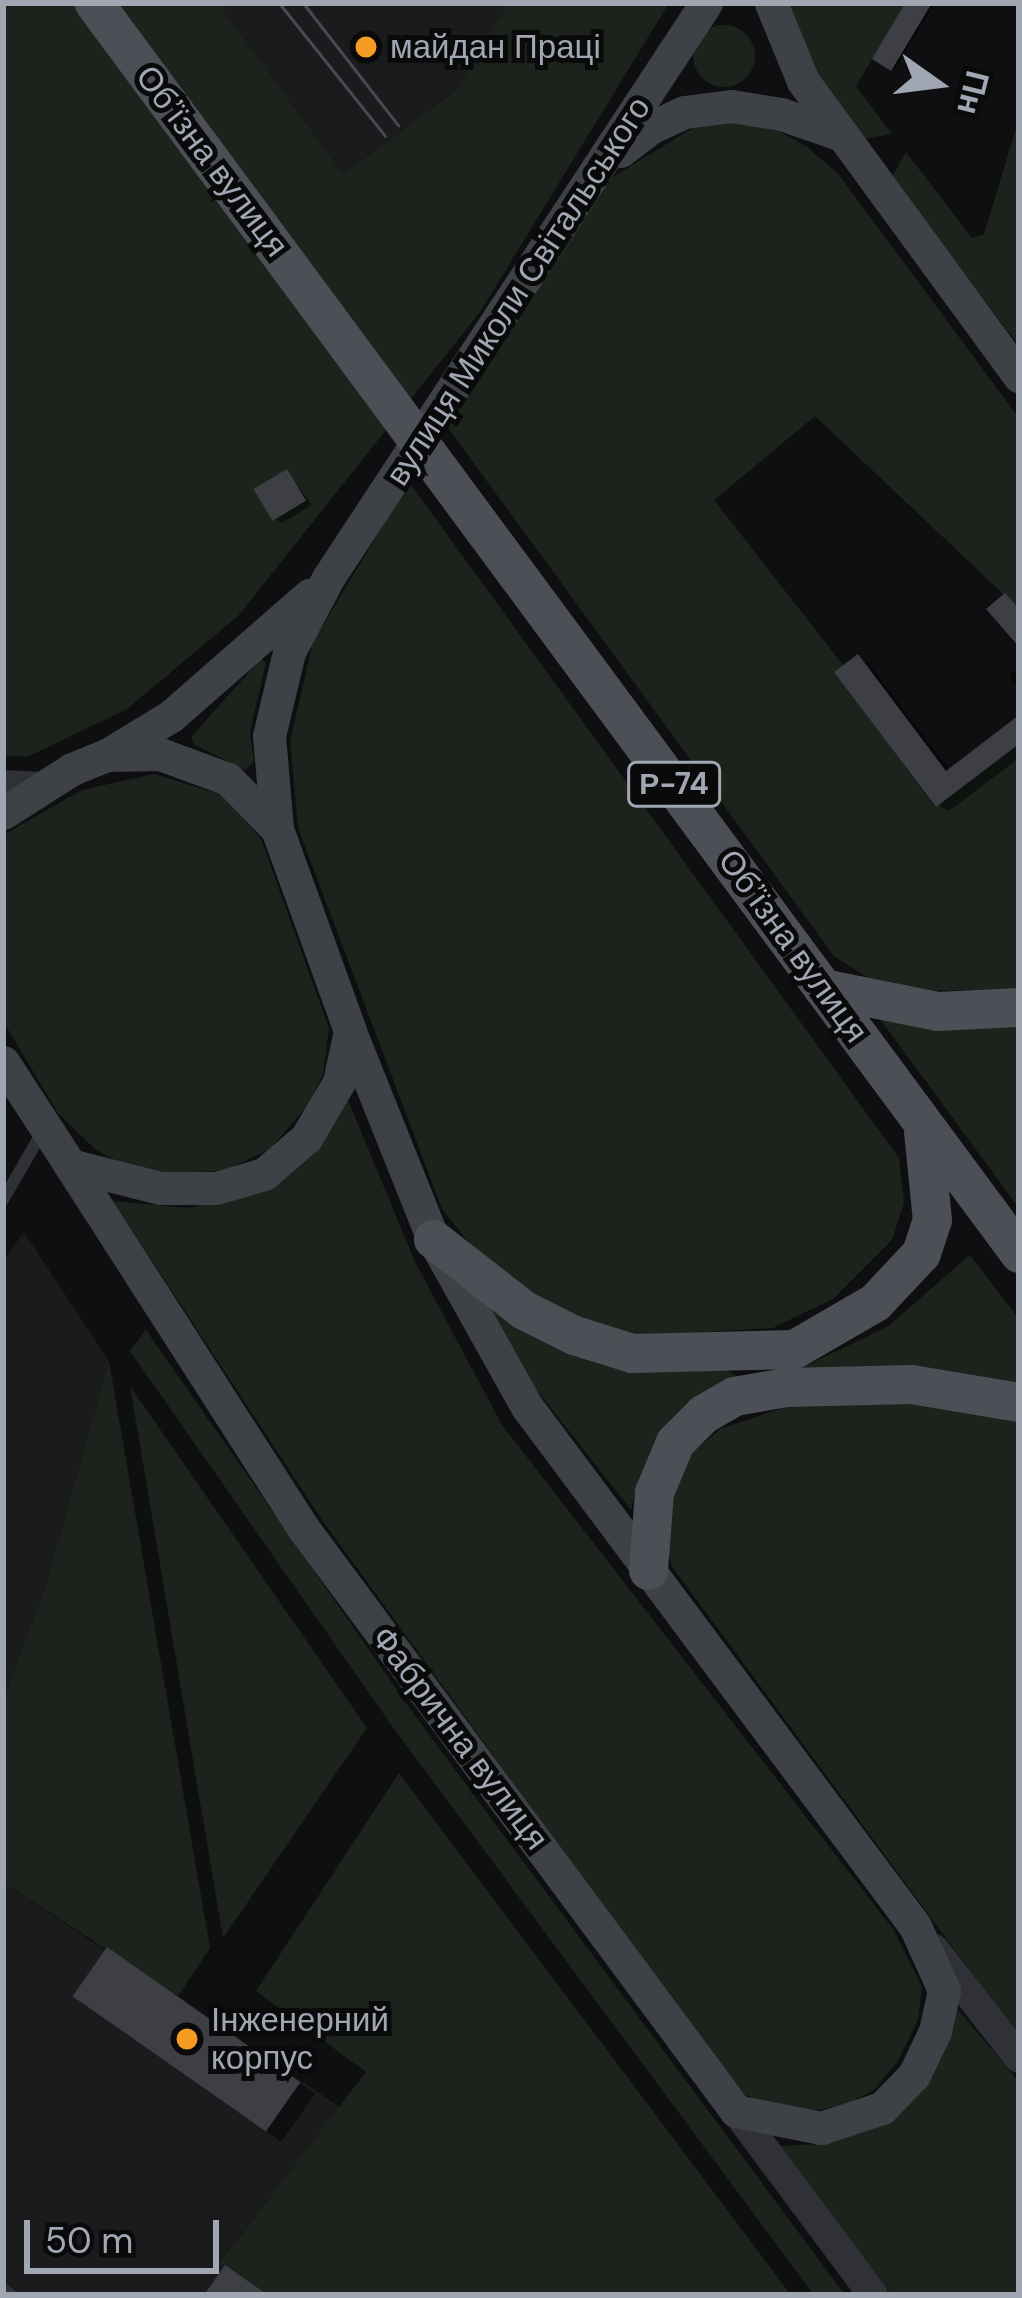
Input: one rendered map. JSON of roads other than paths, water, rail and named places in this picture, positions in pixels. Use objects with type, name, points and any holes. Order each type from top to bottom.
[{"type":"main road","name":"Обʼїзна вулиця","points":[[94,3],[526,580],[1019,1253]]},
{"type":"main road","name":"вулиця Миколи Світальського","points":[[328,578],[605,164],[706,3]]},
{"type":"main road","points":[[771,3],[803,81],[1019,376]]},
{"type":"main road","points":[[605,164],[652,127],[684,112],[731,106],[781,114],[842,135]]},
{"type":"main road","points":[[3,813],[41,787],[172,716],[328,578]]},
{"type":"main road","points":[[328,578],[289,652],[275,700],[269,736],[278,829],[350,1030],[433,1239],[527,1407],[915,1926],[944,1990],[935,2031],[914,2075],[882,2108],[821,2128],[736,2111]]},
{"type":"main road","points":[[106,755],[160,754],[199,766],[228,779],[278,829]]},
{"type":"main road","points":[[823,988],[937,1011],[1019,1006]]},
{"type":"main road","points":[[70,1165],[160,1188],[216,1188],[263,1174],[306,1138],[322,1116],[339,1082],[350,1030]]},
{"type":"main road","name":"Фабрична вулиця","points":[[3,1062],[303,1528],[736,2111]]},
{"type":"main road","points":[[433,1239],[524,1310],[632,1353],[794,1349],[875,1302],[921,1253],[932,1220],[922,1125]]},
{"type":"main road","points":[[648,1570],[654,1492],[676,1442],[703,1414],[734,1396],[786,1388],[911,1384],[1019,1402]]},
{"type":"street","points":[[3,785],[41,787]]},
{"type":"street","points":[[915,1926],[1019,2058]]},
{"type":"street","name":"Фабрична вулиця","points":[[736,2111],[873,2295]]},
{"type":"lane","points":[[3,1200],[44,1128]]},
{"type":"lane","points":[[3,2289],[11,2295]]},
{"type":"tram line","points":[[279,3],[385,136]]},
{"type":"tram line","points":[[303,3],[398,125]]},
{"type":"place","name":"майдан Праці","points":[[366,47]]},
{"type":"place","name":"Інженерний корпус","points":[[187,2039]]}]
